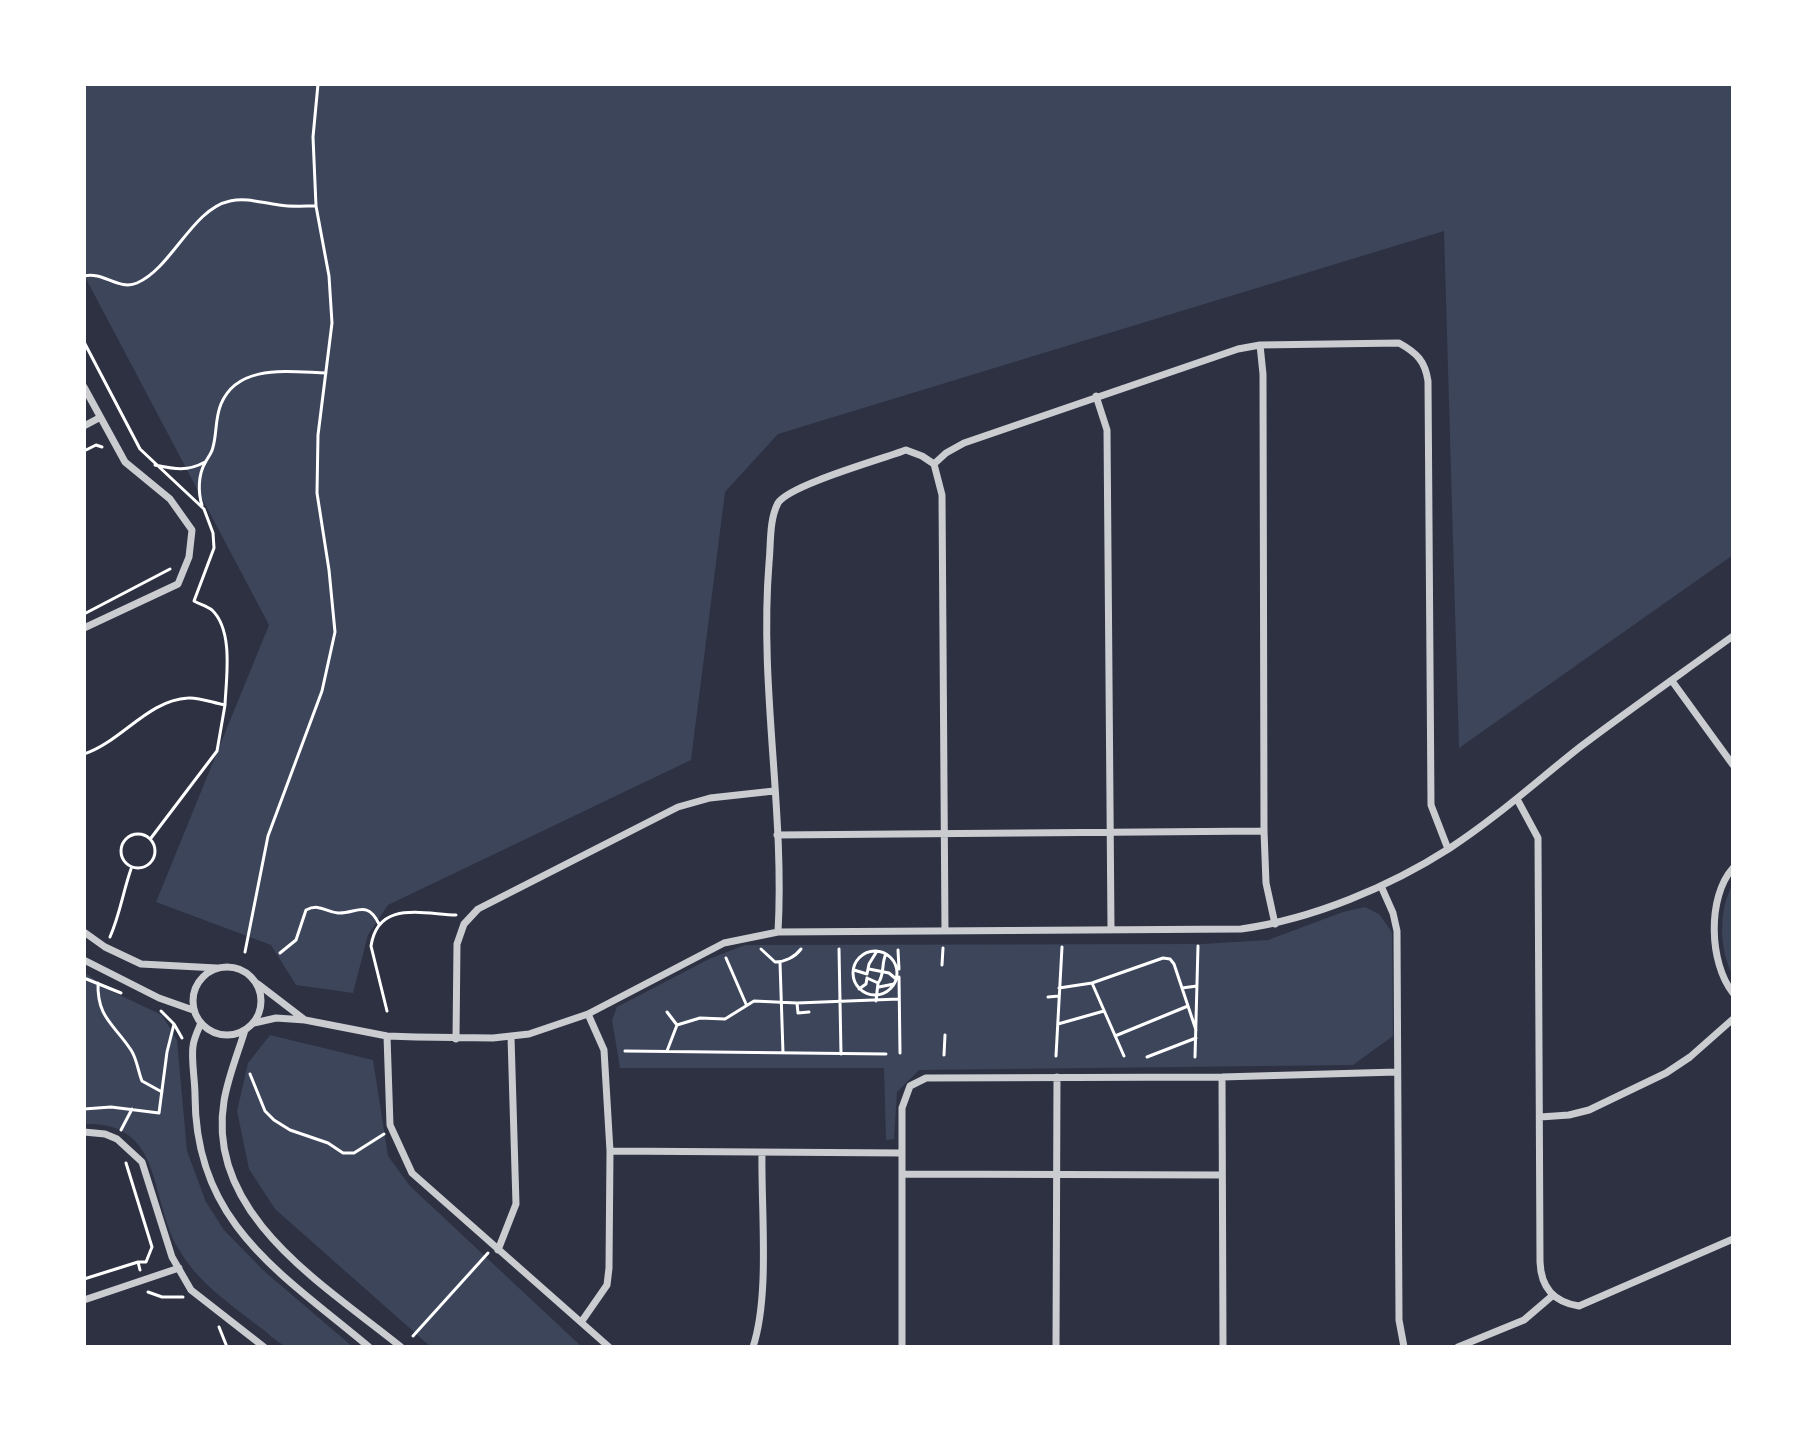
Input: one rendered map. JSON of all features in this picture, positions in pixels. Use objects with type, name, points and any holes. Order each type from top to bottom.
[{"type":"street","points":[[934,464],[964,443],[1216,355],[1260,345],[1399,343],[1416,352],[1426,365],[1428,397],[1431,805],[1448,849]]},
{"type":"street","points":[[1260,345],[1263,374],[1264,831],[1266,883],[1275,924]]},
{"type":"street","points":[[84,387],[125,462],[170,499],[192,530],[189,557],[178,584],[84,628]]},
{"type":"street","points":[[1096,396],[1107,430],[1111,929]]},
{"type":"street","points":[[84,426],[99,418]]},
{"type":"street","points":[[778,932],[777,835],[768,708],[767,594],[773,519],[778,503],[796,489],[906,450],[934,464],[942,495],[945,931]]},
{"type":"street","points":[[84,960],[119,979],[193,1010],[201,1023],[221,1035],[234,1035],[254,1023],[276,1018],[305,1020],[387,1036],[456,1039],[529,1034],[588,1014],[724,943],[778,932],[1241,929],[1275,924],[1381,886],[1448,849],[1733,636]]},
{"type":"street","points":[[1672,681],[1733,765]]},
{"type":"street","points":[[456,1039],[457,944],[464,924],[478,909],[678,807],[710,798],[774,791]]},
{"type":"street","points":[[1517,799],[1538,838],[1540,1272],[1552,1296],[1563,1303],[1579,1306],[1733,1239]]},
{"type":"street","points":[[777,835],[1264,831]]},
{"type":"street","points":[[1733,868],[1720,886],[1715,928],[1719,970],[1733,993]]},
{"type":"street","points":[[1381,886],[1397,931],[1399,1320],[1404,1347]]},
{"type":"street","points":[[84,932],[105,947],[141,964],[234,968],[244,972],[305,1020]]},
{"type":"street","points":[[193,1010],[197,986],[212,971],[222,968]]},
{"type":"street","points":[[253,979],[261,1001],[254,1023]]},
{"type":"street","points":[[582,1321],[607,1285],[610,1151],[604,1050],[588,1014]]},
{"type":"street","points":[[1540,1117],[1589,1110],[1666,1073],[1690,1057],[1733,1019]]},
{"type":"street","points":[[201,1023],[192,1047],[200,1147],[212,1186],[224,1211],[267,1261],[369,1347]]},
{"type":"street","points":[[245,1030],[224,1102],[223,1148],[236,1188],[258,1224],[283,1251],[401,1347]]},
{"type":"street","points":[[387,1036],[388,1111],[396,1142],[412,1173],[609,1347]]},
{"type":"street","points":[[498,1250],[516,1204],[511,1037]]},
{"type":"street","points":[[902,1347],[902,1108],[910,1086],[926,1078],[1222,1077],[1397,1072]]},
{"type":"street","points":[[1056,1347],[1057,1077]]},
{"type":"street","points":[[1222,1077],[1223,1347]]},
{"type":"street","points":[[84,1132],[105,1134],[117,1139],[142,1162],[172,1257],[191,1290],[262,1346]]},
{"type":"street","points":[[610,1151],[902,1153]]},
{"type":"street","points":[[753,1347],[761,1304],[762,1154]]},
{"type":"street","points":[[903,1174],[1222,1175]]},
{"type":"street","points":[[84,1300],[179,1268]]},
{"type":"street","points":[[1458,1347],[1524,1320],[1552,1296]]},
{"type":"path","points":[[245,952],[268,836],[322,691],[335,632],[317,493],[318,435],[331,310],[329,276],[316,206],[313,137],[318,84]]},
{"type":"path","points":[[84,276],[95,274],[123,285],[136,284],[154,271],[210,211],[223,203],[246,199],[316,206]]},
{"type":"path","points":[[155,465],[178,470],[193,469],[205,461],[213,450],[222,402],[238,383],[263,373],[326,373]]},
{"type":"path","points":[[84,451],[96,445],[105,448]]},
{"type":"path","points":[[204,509],[199,488],[205,461]]},
{"type":"path","points":[[84,614],[176,565]]},
{"type":"path","points":[[151,838],[217,751],[225,705]]},
{"type":"path","points":[[140,833],[151,838],[156,849],[153,861],[143,868],[132,867],[121,855],[125,839],[140,833]]},
{"type":"path","points":[[110,937],[122,910],[123,891],[132,867]]},
{"type":"path","points":[[280,953],[296,940],[306,910],[317,905],[341,913],[357,908],[364,910],[372,914],[379,924]]},
{"type":"path","points":[[387,1011],[371,946],[379,924],[394,913],[462,915]]},
{"type":"path","points":[[1195,1057],[1198,946]]},
{"type":"path","points":[[1056,1056],[1062,947]]},
{"type":"path","points":[[942,965],[943,948]]},
{"type":"path","points":[[761,949],[775,962],[780,962],[793,957],[801,949]]},
{"type":"path","points":[[839,949],[841,1054]]},
{"type":"path","points":[[859,989],[866,984],[869,964],[876,950]]},
{"type":"path","points":[[876,950],[894,962],[895,978],[894,984],[885,993],[876,995],[859,989],[854,983],[853,970],[858,959],[876,950]]},
{"type":"path","points":[[898,950],[900,1053]]},
{"type":"path","points":[[876,1001],[882,961],[886,954]]},
{"type":"path","points":[[726,958],[746,1004]]},
{"type":"path","points":[[1059,988],[1092,983],[1163,958],[1170,959],[1196,1030]]},
{"type":"path","points":[[858,959],[869,964]]},
{"type":"path","points":[[882,961],[885,964],[894,962]]},
{"type":"path","points":[[780,962],[783,1053]]},
{"type":"path","points":[[853,970],[867,974],[889,973],[895,978]]},
{"type":"path","points":[[867,974],[879,983],[894,984]]},
{"type":"path","points":[[879,983],[895,978]]},
{"type":"path","points":[[98,983],[97,1001],[101,1011],[134,1054],[142,1081],[162,1092]]},
{"type":"path","points":[[1092,983],[1124,1056]]},
{"type":"path","points":[[1182,988],[1197,986]]},
{"type":"path","points":[[1048,997],[1059,996]]},
{"type":"path","points":[[677,1025],[700,1018],[725,1019],[754,1001],[797,1003],[899,999]]},
{"type":"path","points":[[797,1003],[798,1013],[809,1012]]},
{"type":"path","points":[[1115,1036],[1188,1006]]},
{"type":"path","points":[[84,1109],[111,1107],[159,1113],[174,1024],[161,1011]]},
{"type":"path","points":[[1058,1024],[1104,1011]]},
{"type":"path","points":[[667,1012],[677,1025]]},
{"type":"path","points":[[667,1052],[677,1025]]},
{"type":"path","points":[[944,1055],[945,1035]]},
{"type":"path","points":[[1147,1057],[1196,1038]]},
{"type":"path","points":[[625,1051],[886,1054]]},
{"type":"path","points":[[250,1074],[265,1111],[290,1130],[328,1143],[343,1153],[354,1153],[384,1134]]},
{"type":"path","points":[[117,1139],[132,1109]]},
{"type":"path","points":[[84,1279],[146,1262],[152,1247],[126,1160]]},
{"type":"path","points":[[413,1336],[488,1253]]},
{"type":"path","points":[[138,1262],[140,1269]]},
{"type":"path","points":[[146,1290],[162,1297],[175,1295],[187,1298]]},
{"type":"path","points":[[219,1328],[227,1347]]},
{"type":"shaded area","points":[[84,84],[1733,84],[1733,555],[1459,748],[1444,231],[778,434],[725,492],[691,760],[388,905],[368,935],[353,993],[296,985],[271,945],[156,902],[269,625],[84,275]]},
{"type":"shaded area","points":[[1733,884],[1733,976],[1725,954],[1722,930],[1725,906]]},
{"type":"shaded area","points":[[1365,907],[1379,914],[1392,932],[1393,1036],[1353,1065],[919,1070],[897,1092],[894,1139],[886,1140],[884,1068],[620,1068],[612,1020],[617,1007],[709,959],[745,945],[1202,944],[1268,940]]},
{"type":"shaded area","points":[[84,972],[111,991],[162,1015],[177,1040],[187,1151],[206,1202],[224,1230],[264,1271],[353,1347],[308,1349],[286,1346],[226,1301],[204,1282],[178,1248],[150,1166],[141,1149],[128,1135],[110,1126],[84,1124]]},
{"type":"shaded area","points":[[270,1035],[373,1060],[388,1156],[410,1186],[582,1347],[431,1347],[275,1209],[249,1169],[237,1111],[248,1063]]}]
